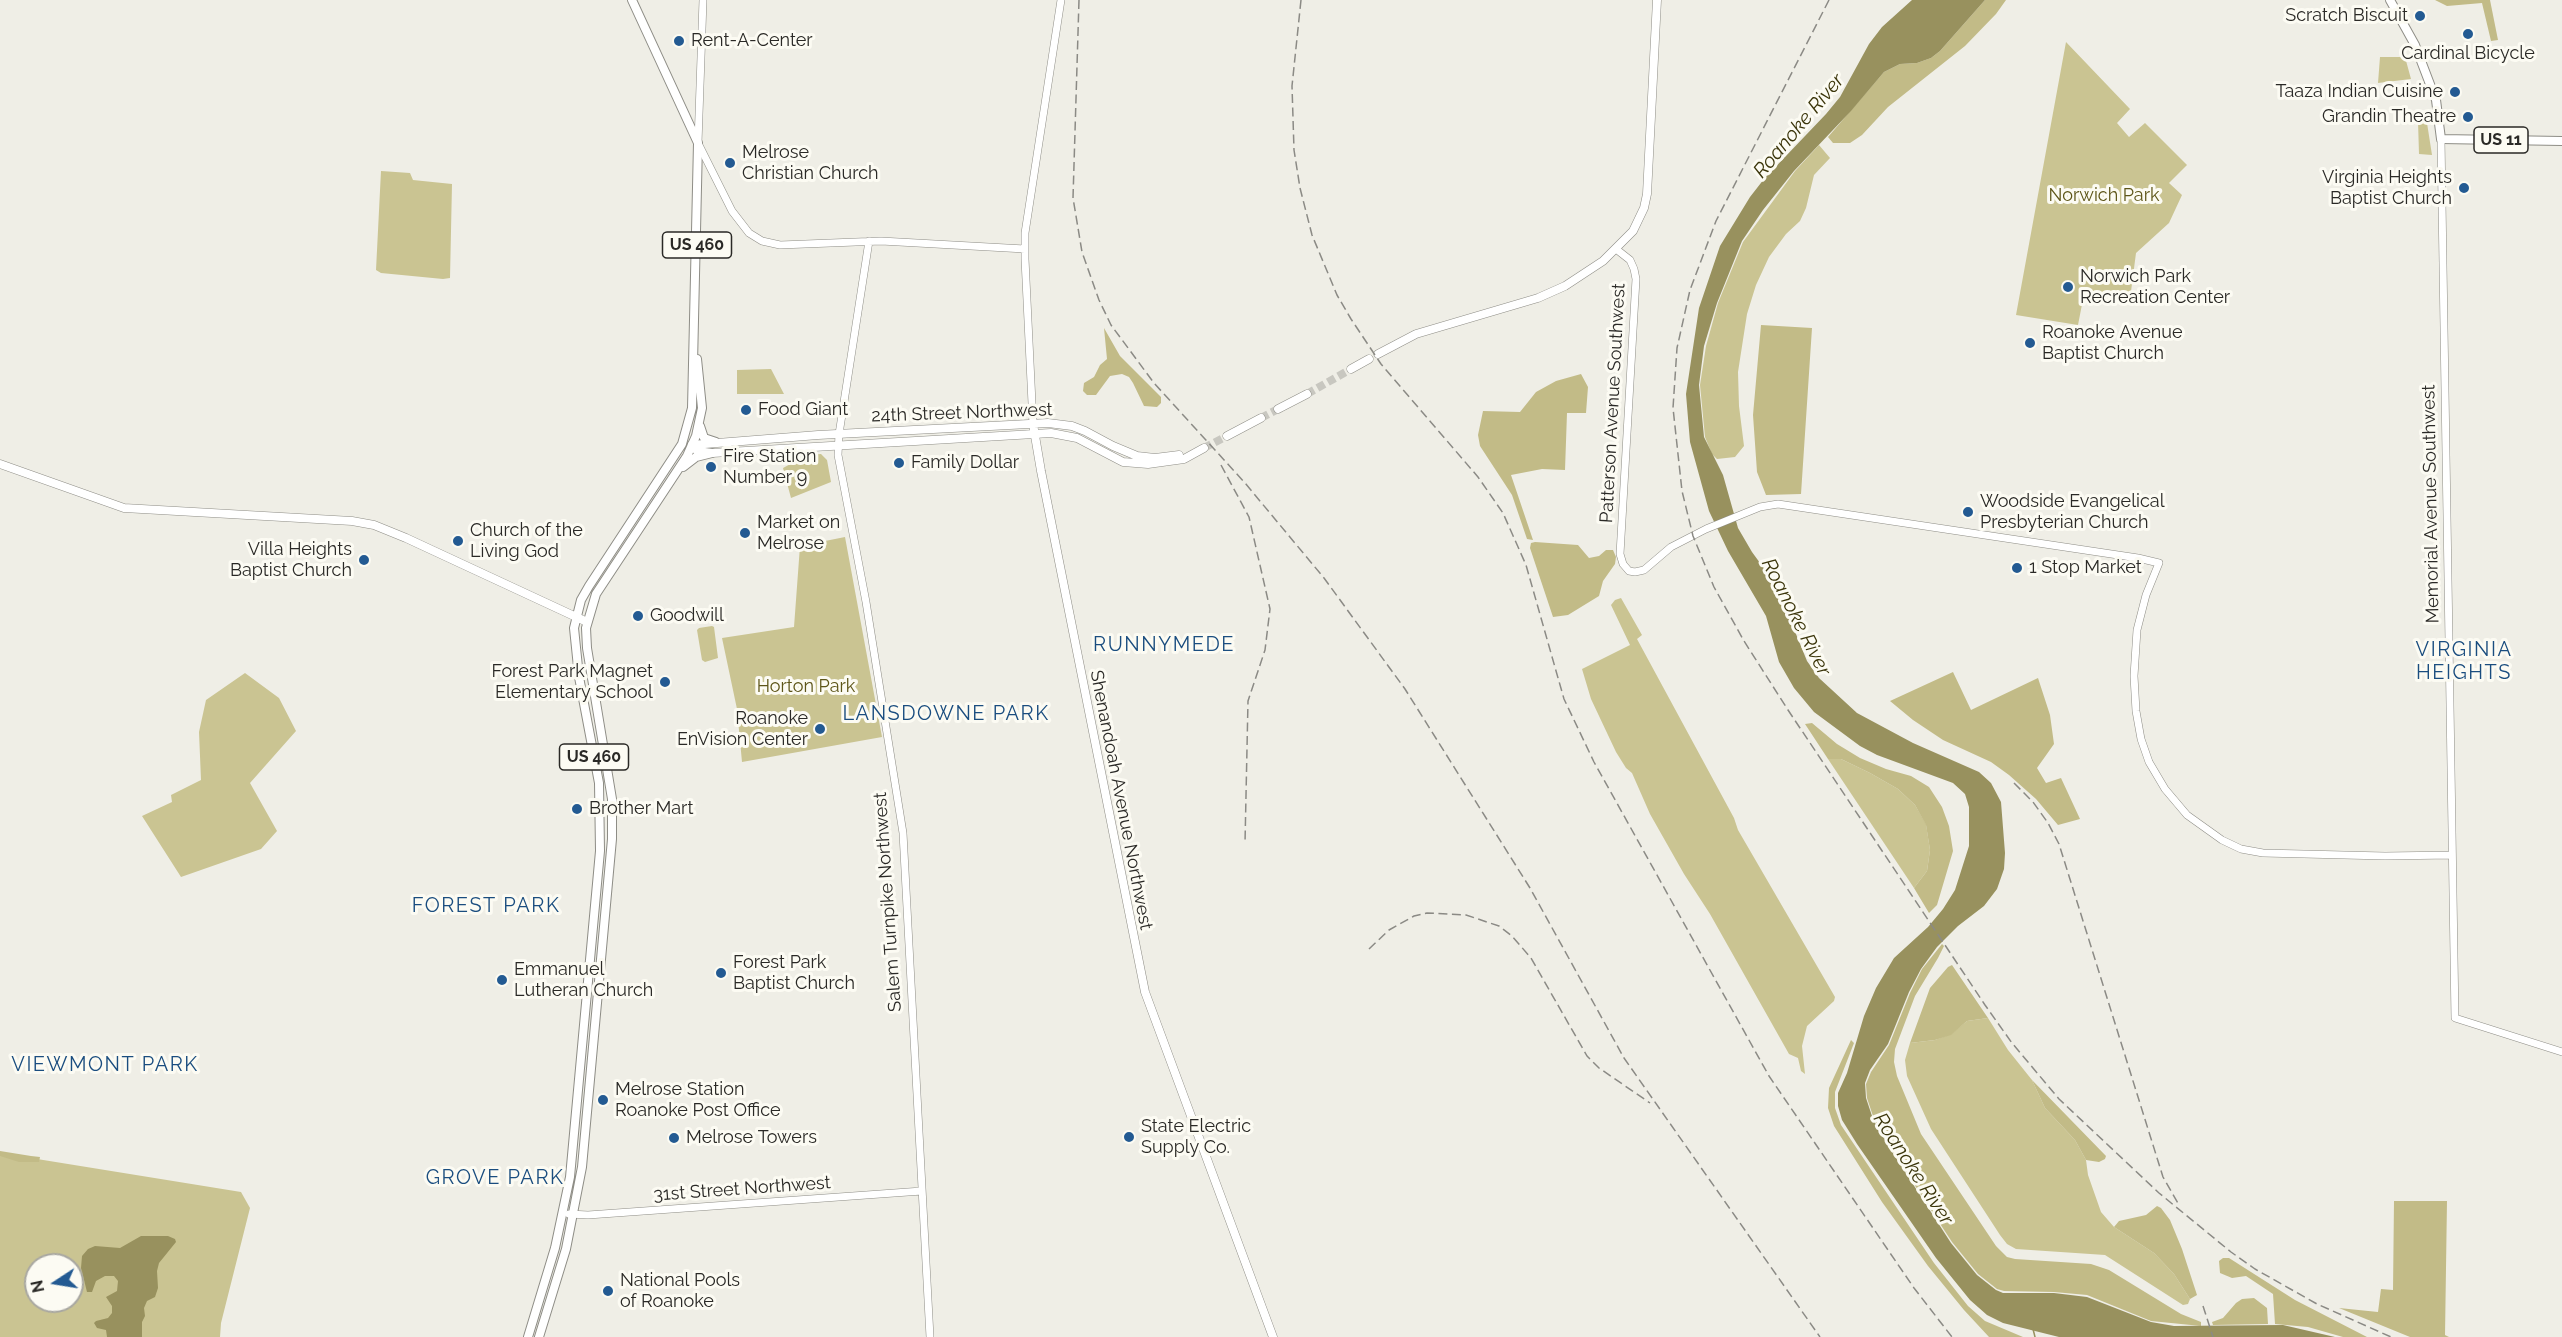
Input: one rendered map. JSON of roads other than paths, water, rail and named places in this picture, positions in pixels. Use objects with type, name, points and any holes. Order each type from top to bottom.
[{"type":"main road","name":"US 460","points":[[528,1337],[564,1213],[573,1152],[601,834],[599,783],[574,646],[577,617],[581,600],[589,586],[674,456],[687,431],[692,396],[699,143],[632,0]]},
{"type":"main road","points":[[1377,354],[1416,334],[1553,292],[1591,270],[1616,249],[1640,220],[1647,194],[1657,0]]},
{"type":"main road","name":"Memorial Avenue Southwest","points":[[2390,0],[2415,45],[2436,100],[2440,139]]},
{"type":"main road","name":"US 11","points":[[2440,139],[2562,141]]},
{"type":"main road","name":"US 460","points":[[538,1337],[558,1277],[574,1214],[584,1152],[612,821],[609,782],[587,648],[587,622],[596,594],[692,445],[700,422],[702,390],[694,347]]},
{"type":"main road","points":[[1351,369],[1369,359]]},
{"type":"main road","points":[[1278,409],[1307,394]]},
{"type":"main road","points":[[674,456],[692,445],[690,435],[696,406],[692,396]]},
{"type":"main road","points":[[1227,436],[1261,418]]},
{"type":"main road","points":[[700,422],[700,431],[704,438],[716,442]]},
{"type":"main road","name":"24th Street Northwest","points":[[1033,424],[1072,426],[1123,451],[1147,458],[1177,456],[1204,448],[1184,459],[1170,463],[1132,464],[1116,459],[1069,436],[1034,434],[712,453],[698,451],[692,445],[839,434],[1033,424]]},
{"type":"main road","name":"Shenandoah Avenue Northwest","points":[[1033,424],[1140,975],[1154,1021],[1273,1337]]},
{"type":"main road","points":[[657,499],[665,495],[689,460],[712,453]]},
{"type":"main road","points":[[0,464],[124,508],[363,522],[402,536],[587,622]]},
{"type":"street","points":[[703,0],[699,143],[732,211],[749,233],[780,245],[869,241],[1025,249]]},
{"type":"street","name":"Shenandoah Avenue Northwest","points":[[1033,424],[1025,249],[1028,214],[1061,0]]},
{"type":"street","name":"Memorial Avenue Southwest","points":[[2440,139],[2455,1018],[2562,1052]]},
{"type":"street","name":"Salem Turnpike Northwest","points":[[869,241],[838,444],[840,467],[866,602],[903,833],[930,1337]]},
{"type":"street","name":"Patterson Avenue Southwest","points":[[1616,249],[1630,260],[1635,279],[1620,554],[1623,564],[1629,571],[1644,570],[1671,547],[1706,529],[1763,506],[1789,505],[2159,563],[2142,609],[2134,657],[2136,711],[2144,750],[2156,774],[2187,815],[2217,837],[2250,852],[2373,856],[2452,855]]},
{"type":"street","name":"31st Street Northwest","points":[[564,1213],[922,1191]]},
{"type":"waterway","points":[[2033,1329],[2035,1337]]},
{"type":"tunnel","points":[[1307,394],[1351,369]]},
{"type":"tunnel","points":[[1261,418],[1278,409]]},
{"type":"tunnel","points":[[1204,448],[1227,436]]},
{"type":"railway","points":[[1079,0],[1073,198],[1082,252],[1099,300],[1111,325],[1154,383],[1245,483],[1324,578],[1405,689],[1530,888],[1624,1058],[1820,1337]]},
{"type":"railway","points":[[1301,0],[1292,86],[1294,150],[1300,188],[1312,235],[1337,295],[1381,364],[1478,477],[1503,513],[1526,565],[1564,699],[1594,762],[1769,1076],[1914,1288],[1952,1337]]},
{"type":"railway","points":[[1829,0],[1716,221],[1690,290],[1677,348],[1673,408],[1682,491],[1693,536],[1714,587],[1744,641],[1788,710],[1985,1005],[2012,1043],[2059,1099],[2159,1193],[2231,1252],[2255,1269],[2317,1304],[2391,1337]]},
{"type":"railway","points":[[1221,465],[1249,517],[1270,609],[1265,650],[1248,701],[1245,843]]},
{"type":"railway","points":[[2014,783],[2033,802],[2059,844],[2163,1177],[2179,1205]]},
{"type":"railway","points":[[1369,949],[1389,930],[1414,916],[1427,913],[1466,915],[1499,926],[1512,936],[1531,958],[1587,1056],[1599,1068],[1650,1103]]},
{"type":"railway","points":[[2203,1306],[2213,1337]]},
{"type":"place","name":"Scratch Biscuit","points":[[2420,16]]},
{"type":"place","name":"Cardinal Bicycle","points":[[2468,34]]},
{"type":"place","name":"Rent-A-Center","points":[[679,41]]},
{"type":"place","name":"Taaza Indian Cuisine","points":[[2455,92]]},
{"type":"place","name":"Grandin Theatre","points":[[2468,117]]},
{"type":"place","name":"Melrose Christian Church","points":[[730,163]]},
{"type":"place","name":"Virginia Heights Baptist Church","points":[[2464,188]]},
{"type":"place","name":"Norwich Park Recreation Center","points":[[2068,287]]},
{"type":"place","name":"Roanoke Avenue Baptist Church","points":[[2030,343]]},
{"type":"place","name":"Food Giant","points":[[746,410]]},
{"type":"place","name":"Family Dollar","points":[[899,463]]},
{"type":"place","name":"Fire Station Number 9","points":[[711,467]]},
{"type":"place","name":"Woodside Evangelical Presbyterian Church","points":[[1968,512]]},
{"type":"place","name":"Market on Melrose","points":[[745,533]]},
{"type":"place","name":"Church of the Living God","points":[[458,541]]},
{"type":"place","name":"Villa Heights Baptist Church","points":[[364,560]]},
{"type":"place","name":"1 Stop Market","points":[[2017,568]]},
{"type":"place","name":"Goodwill","points":[[638,616]]},
{"type":"place","name":"Forest Park Magnet Elementary School","points":[[665,682]]},
{"type":"place","name":"Roanoke EnVision Center","points":[[820,729]]},
{"type":"place","name":"Brother Mart","points":[[577,809]]},
{"type":"place","name":"Forest Park Baptist Church","points":[[721,973]]},
{"type":"place","name":"Emmanuel Lutheran Church","points":[[502,980]]},
{"type":"place","name":"Melrose Station Roanoke Post Office","points":[[603,1100]]},
{"type":"place","name":"State Electric Supply Co.","points":[[1129,1137]]},
{"type":"place","name":"Melrose Towers","points":[[674,1138]]},
{"type":"place","name":"National Pools of Roanoke","points":[[608,1291]]},
{"type":"district","name":"RUNNYMEDE","points":[[1164,645]]},
{"type":"district","name":"VIRGINIA HEIGHTS","points":[[2464,662]]},
{"type":"district","name":"LANSDOWNE PARK","points":[[946,714]]},
{"type":"district","name":"FOREST PARK","points":[[486,906]]},
{"type":"district","name":"VIEWMONT PARK","points":[[105,1065]]},
{"type":"district","name":"GROVE PARK","points":[[495,1178]]},
{"type":"water label","name":"Roanoke River","points":[[1799,126]]},
{"type":"water label","name":"Roanoke River","points":[[1796,617]]},
{"type":"water label","name":"Roanoke River","points":[[1913,1169]]},
{"type":"park label","name":"Norwich Park","points":[[2104,196]]},
{"type":"park label","name":"Horton Park","points":[[806,687]]}]
